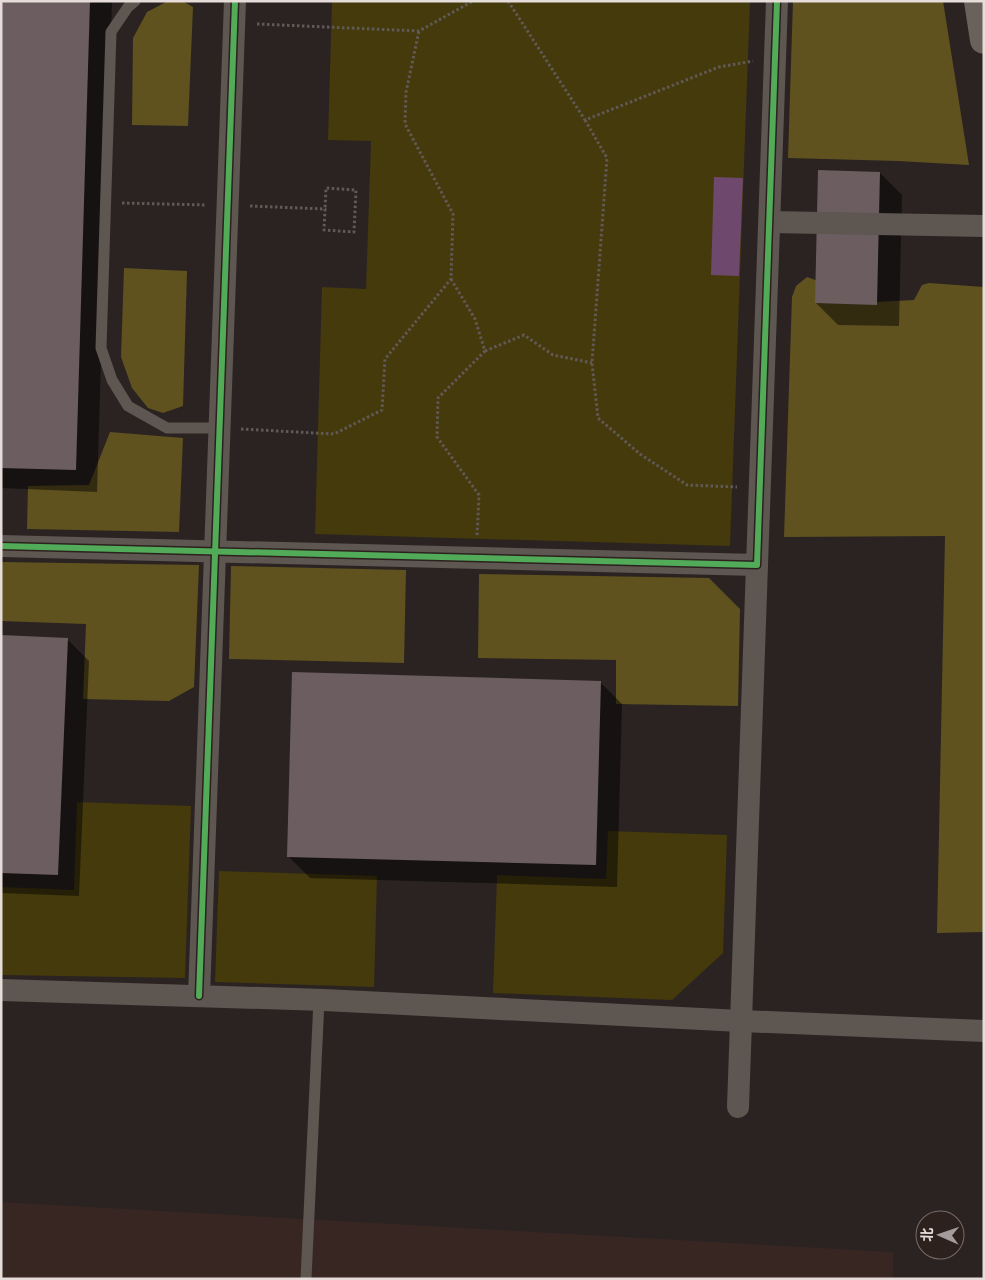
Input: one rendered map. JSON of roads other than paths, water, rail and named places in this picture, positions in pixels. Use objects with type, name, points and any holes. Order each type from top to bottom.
[{"type":"main road","points":[[978,1],[984,40]]},
{"type":"street","points":[[199,996],[235,1]]},
{"type":"street","points":[[738,1107],[777,1]]},
{"type":"street","points":[[770,222],[984,226]]},
{"type":"street","points":[[1,546],[758,565]]},
{"type":"street","points":[[1,990],[319,1000],[984,1031]]},
{"type":"lane","points":[[135,1],[128,7],[111,32],[101,348],[112,380],[128,406],[167,428],[220,428]]},
{"type":"lane","points":[[306,1279],[319,1000]]}]
